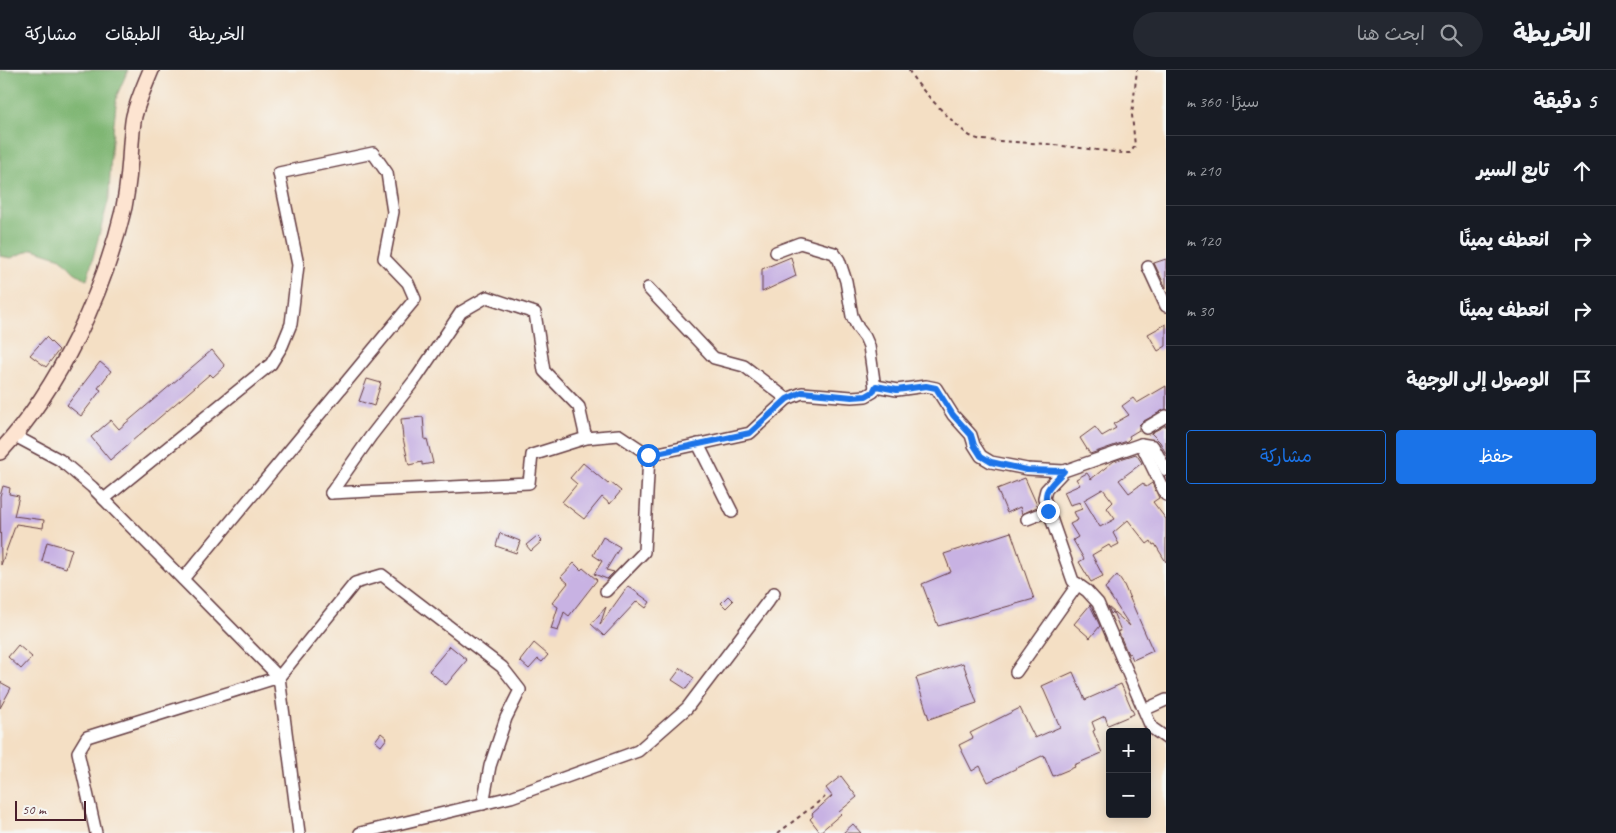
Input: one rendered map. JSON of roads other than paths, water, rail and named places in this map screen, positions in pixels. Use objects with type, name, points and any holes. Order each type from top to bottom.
[{"type":"street","points":[[0,452],[15,436],[50,386],[81,329],[108,260],[124,206],[134,118],[151,70]]},
{"type":"street","points":[[104,499],[271,364],[282,346],[291,324],[298,265],[279,173],[373,152],[387,173],[392,212],[384,258],[408,284],[414,299],[183,579]]},
{"type":"street","points":[[776,252],[800,243],[834,253],[839,260],[846,281],[852,316],[869,346],[875,388]]},
{"type":"street","points":[[1148,267],[1166,306]]},
{"type":"street","points":[[648,288],[714,358],[744,366],[787,399]]},
{"type":"street","points":[[586,438],[579,407],[544,371],[535,314],[487,297],[461,312],[417,377],[371,436],[331,492],[530,483],[532,455],[586,438],[619,435],[648,455],[750,433],[787,399],[802,392],[852,397],[866,396],[873,392],[876,386],[897,390],[926,386],[936,388],[953,415],[971,435],[974,445],[981,456],[991,462],[1027,470],[1064,471],[1141,444],[1153,446],[1166,470]]},
{"type":"street","points":[[1146,428],[1166,416]]},
{"type":"street","points":[[15,436],[60,460],[92,487],[279,677],[299,833]]},
{"type":"street","points":[[698,444],[732,512]]},
{"type":"street","points":[[1141,444],[1166,495]]},
{"type":"street","points":[[606,591],[644,552],[648,455]]},
{"type":"street","points":[[1064,471],[1046,490],[1044,498],[1072,579],[1094,598],[1101,608],[1152,728],[1166,738]]},
{"type":"street","points":[[1026,519],[1048,511]]},
{"type":"street","points":[[96,833],[78,752],[87,737],[279,677],[355,583],[382,575],[502,667],[520,690],[506,718],[490,766],[483,804]]},
{"type":"street","points":[[1016,672],[1078,584]]},
{"type":"street","points":[[360,833],[511,797],[638,751],[687,708],[774,593]]},
{"type":"street","points":[[1144,710],[1166,700]]}]
